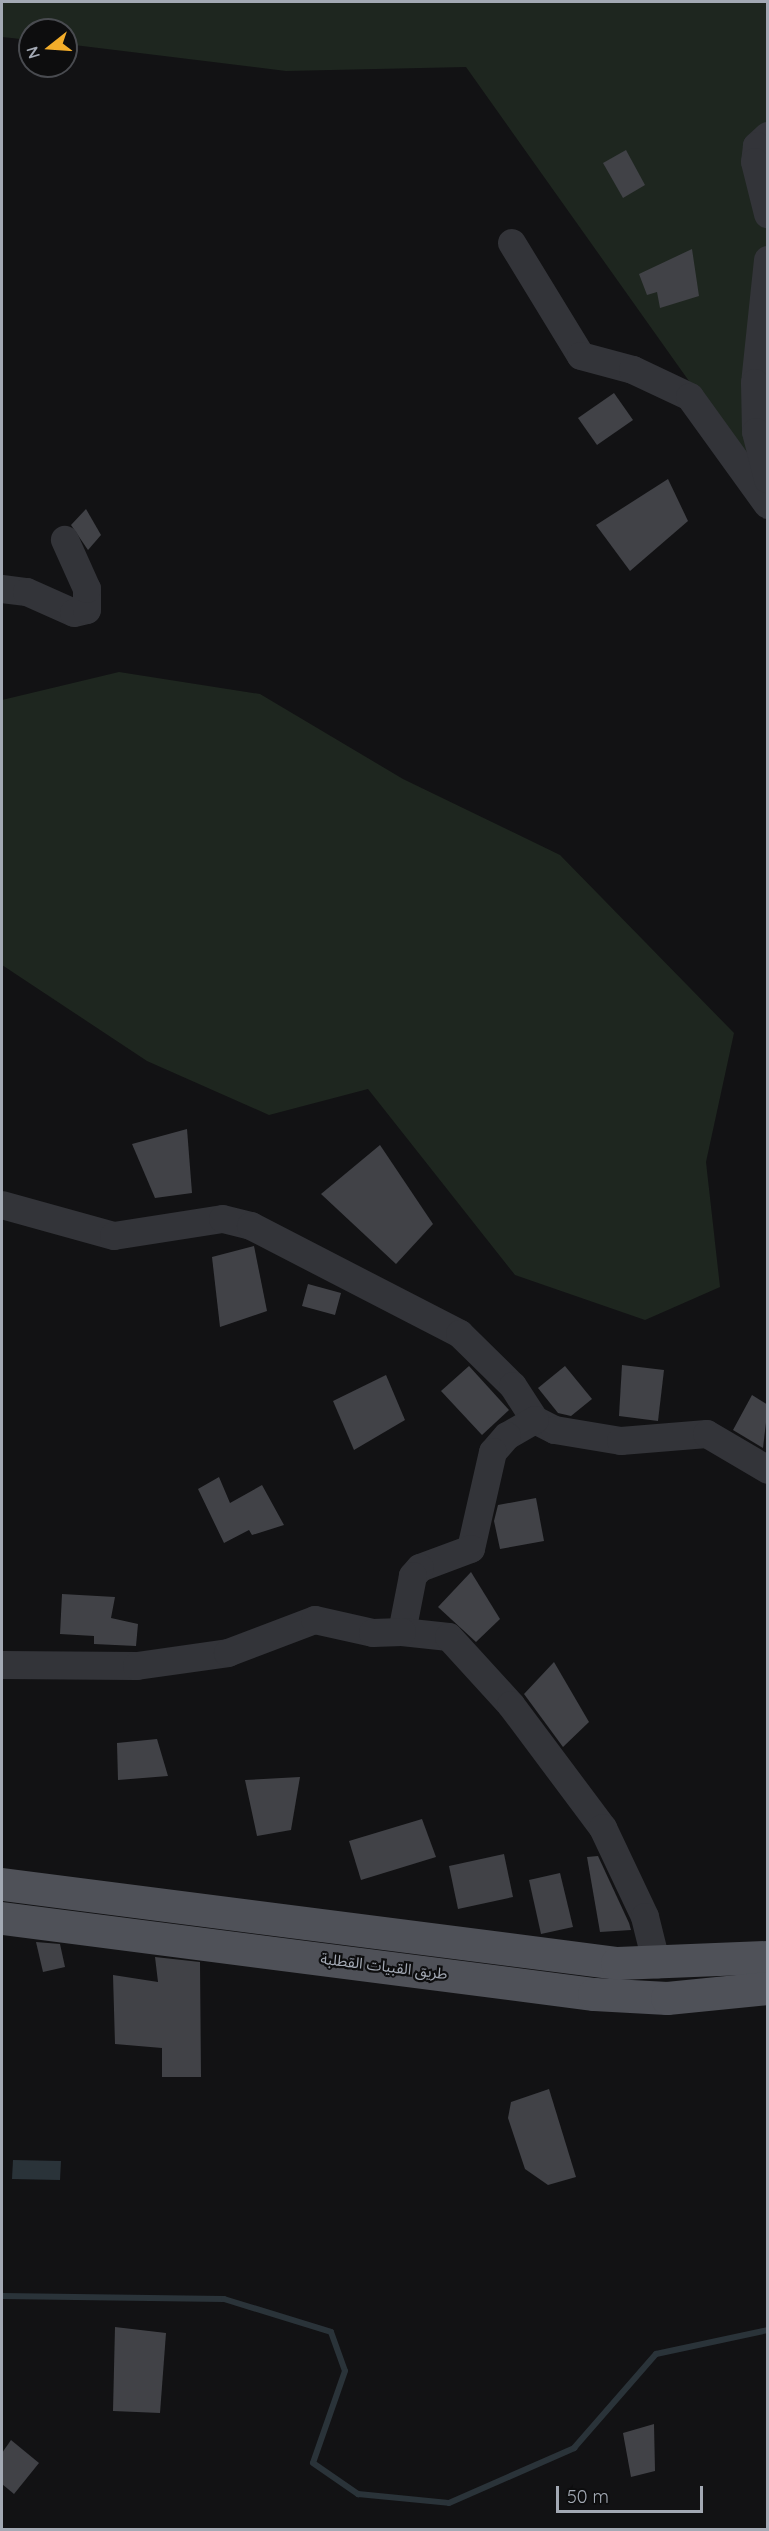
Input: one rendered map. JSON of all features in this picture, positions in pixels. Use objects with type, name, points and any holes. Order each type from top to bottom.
[{"type":"main road","points":[[2,1884],[657,1965],[768,1957]]},
{"type":"main road","name":"طريق القبيات القطلبة","points":[[2,1918],[594,1994],[667,1998],[768,1988]]},
{"type":"street","points":[[768,136],[757,146],[755,162],[768,214]]},
{"type":"street","points":[[512,243],[581,356],[633,370],[690,397],[768,505]]},
{"type":"street","points":[[768,260],[755,349],[755,414],[768,478]]},
{"type":"street","points":[[2,589],[27,592],[74,613],[87,610],[87,590],[65,540]]},
{"type":"street","points":[[2,1205],[114,1236],[223,1219],[251,1226],[460,1334],[513,1386],[535,1420],[578,1438],[621,1442],[707,1434],[768,1470]]},
{"type":"street","points":[[402,1632],[413,1576],[420,1568],[471,1549],[493,1452],[507,1436],[535,1420]]},
{"type":"street","points":[[2,1665],[137,1666],[228,1653],[315,1620],[373,1633],[402,1632],[449,1637],[512,1705],[603,1828],[641,1908],[657,1965]]},
{"type":"shaded area","points":[[2,2],[767,2],[767,491],[466,67],[286,71],[78,45],[78,18],[18,18],[18,39],[2,37]]},
{"type":"shaded area","points":[[119,672],[260,694],[403,779],[560,855],[734,1033],[706,1162],[720,1287],[645,1320],[515,1275],[368,1089],[269,1115],[147,1061],[2,965],[2,700]]},
{"type":"shaded area","points":[[13,2160],[61,2161],[60,2180],[12,2179]]},
{"type":"building","points":[[626,150],[645,185],[623,198],[603,163]]},
{"type":"building","points":[[692,249],[699,296],[660,308],[657,292],[647,295],[639,274]]},
{"type":"building","points":[[614,393],[633,420],[597,445],[578,418]]},
{"type":"building","points":[[668,479],[688,521],[630,571],[596,525]]},
{"type":"building","points":[[86,509],[101,535],[88,550],[71,525]]},
{"type":"building","points":[[187,1129],[192,1193],[155,1198],[132,1144]]},
{"type":"building","points":[[380,1145],[433,1224],[396,1264],[321,1194]]},
{"type":"building","points":[[254,1246],[267,1311],[220,1327],[212,1257]]},
{"type":"building","points":[[308,1284],[341,1293],[335,1315],[302,1306]]},
{"type":"building","points":[[622,1365],[664,1370],[658,1421],[619,1416]]},
{"type":"building","points":[[469,1366],[509,1410],[482,1435],[441,1391]]},
{"type":"building","points":[[565,1366],[592,1399],[571,1416],[558,1413],[538,1388]]},
{"type":"building","points":[[386,1375],[405,1420],[354,1450],[333,1401]]},
{"type":"building","points":[[752,1395],[768,1405],[763,1448],[733,1430]]},
{"type":"building","points":[[219,1477],[230,1503],[262,1485],[284,1525],[252,1535],[249,1530],[224,1543],[198,1489]]},
{"type":"building","points":[[536,1498],[544,1541],[500,1549],[494,1521],[498,1505]]},
{"type":"building","points":[[471,1572],[500,1619],[476,1642],[438,1607]]},
{"type":"building","points":[[62,1594],[115,1597],[111,1618],[138,1624],[136,1646],[94,1644],[94,1636],[60,1634]]},
{"type":"building","points":[[554,1662],[589,1722],[563,1747],[524,1694]]},
{"type":"building","points":[[157,1739],[168,1776],[118,1780],[117,1743]]},
{"type":"building","points":[[300,1777],[291,1830],[257,1836],[245,1780]]},
{"type":"building","points":[[422,1819],[436,1857],[361,1880],[349,1841]]},
{"type":"building","points":[[504,1854],[513,1897],[458,1909],[449,1866]]},
{"type":"building","points":[[598,1856],[631,1930],[600,1932],[587,1857]]},
{"type":"building","points":[[560,1873],[573,1927],[541,1934],[529,1880]]},
{"type":"building","points":[[36,1942],[60,1944],[65,1967],[43,1972]]},
{"type":"building","points":[[155,1957],[200,1962],[201,2077],[162,2077],[162,2048],[115,2044],[113,1975],[158,1982]]},
{"type":"building","points":[[549,2089],[576,2177],[548,2185],[525,2169],[508,2118],[511,2102]]},
{"type":"building","points":[[115,2327],[166,2333],[160,2413],[113,2411]]},
{"type":"building","points":[[654,2424],[655,2471],[631,2477],[623,2433]]},
{"type":"building","points":[[11,2440],[39,2463],[14,2494],[2,2484],[2,2453]]},
{"type":"waterway","points":[[2,2296],[224,2299],[331,2332],[345,2371],[313,2463],[358,2494],[449,2503],[574,2448],[656,2354],[768,2330]]}]
